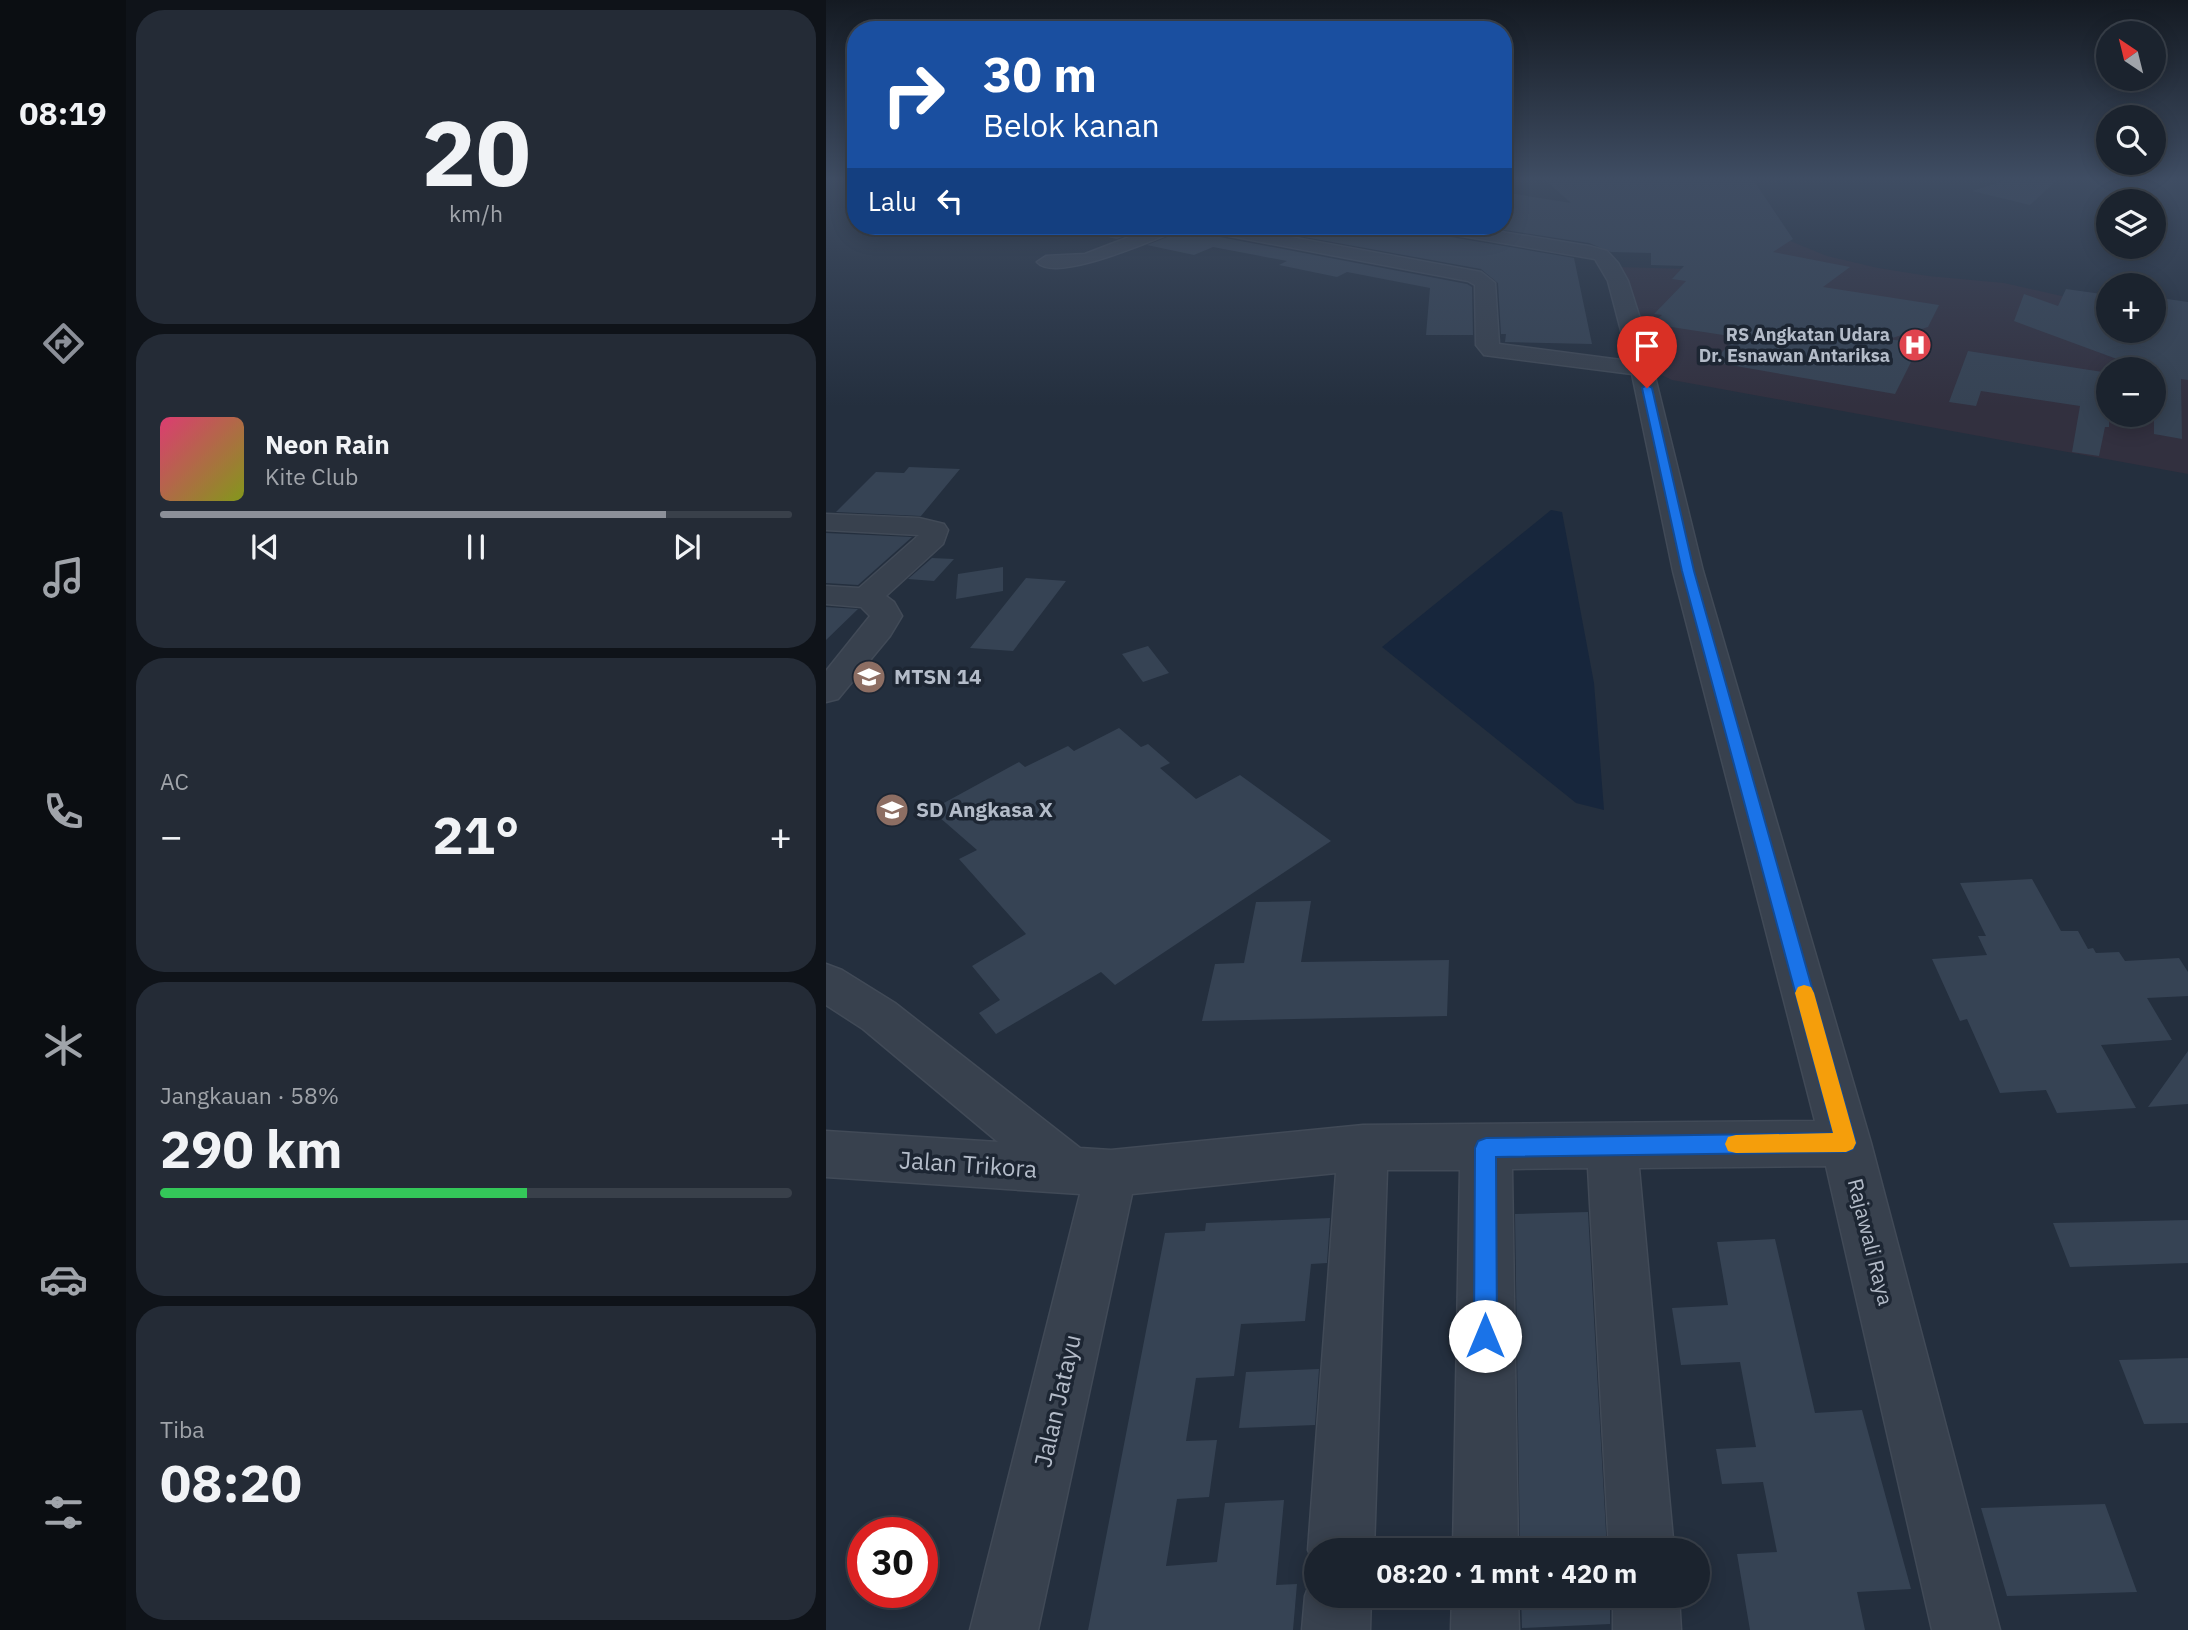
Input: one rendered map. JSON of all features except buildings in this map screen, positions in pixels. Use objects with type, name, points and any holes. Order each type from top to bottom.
[{"type":"street","points":[[1046,262],[1073,262],[1103,254]]},
{"type":"street","points":[[1356,254],[1474,276],[1485,284],[1487,345],[1492,350],[1642,369]]},
{"type":"street","name":"Rajawali Raya","points":[[1598,254],[1609,263],[1618,281],[1642,369],[1688,571],[1846,1143],[1966,1630]]},
{"type":"street","points":[[826,522],[919,526],[934,530],[933,538],[865,598]]},
{"type":"street","points":[[826,595],[865,598],[885,611],[884,622],[826,692]]},
{"type":"street","points":[[826,982],[879,1017],[1091,1172]]},
{"type":"street","name":"Jalan Trikora","points":[[826,1154],[1091,1172],[1363,1148],[1846,1143]]},
{"type":"street","points":[[1612,1146],[1641,1538]]},
{"type":"street","points":[[1341,1538],[1363,1148]]},
{"type":"street","points":[[1485,1538],[1486,1148]]},
{"type":"street","name":"Jalan Jatayu","points":[[1004,1630],[1091,1172]]},
{"type":"street","points":[[1336,1630],[1337,1608]]},
{"type":"street","points":[[1485,1608],[1485,1630]]},
{"type":"street","points":[[1646,1608],[1647,1630]]},
{"type":"shaded area","name":"RS Angkatan Udara Dr. Esnawan Antariksa","points":[[1720,254],[1822,254],[1878,268],[1928,276],[2004,283],[2075,299],[2096,319],[2096,343],[2166,343],[2166,327],[2188,320],[2188,474],[1672,380],[1649,369],[1618,267],[1688,269]]},
{"type":"water","points":[[1551,510],[1562,512],[1594,683],[1604,810],[1576,803],[1382,647]]},
{"type":"slow traffic","points":[[1736,1144],[1846,1143],[1804,993]]},
{"type":"place","name":"RS Angkatan Udara Dr. Esnawan Antariksa","points":[[1915,345]]},
{"type":"place","name":"MTSN 14","points":[[869,677]]},
{"type":"place","name":"SD Angkasa X","points":[[892,810]]},
{"type":"route","points":[[1485,1336],[1486,1148],[1846,1143],[1688,571],[1647,388]]}]
